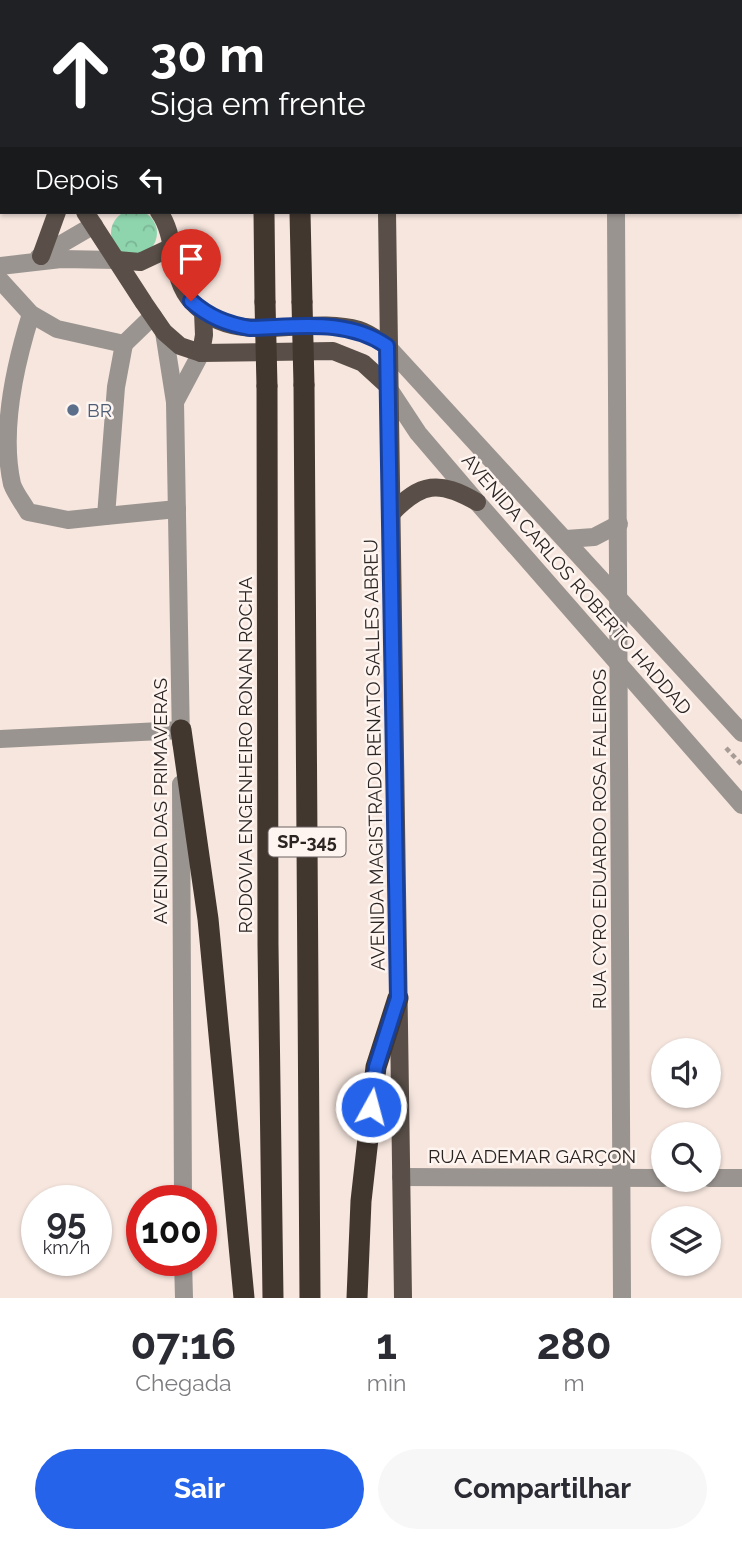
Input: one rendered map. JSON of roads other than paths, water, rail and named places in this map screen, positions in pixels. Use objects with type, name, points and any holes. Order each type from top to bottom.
[{"type":"highway","name":"RODOVIA ENGENHEIRO RONAN ROCHA","points":[[264,214],[273,1298]]},
{"type":"highway","name":"SP-345","points":[[300,214],[304,385],[310,1298]]},
{"type":"highway","points":[[181,730],[208,919],[244,1298]]},
{"type":"highway","points":[[357,1298],[360,1201],[376,1067],[398,998]]},
{"type":"main road","points":[[35,259],[56,214]]},
{"type":"main road","points":[[160,214],[183,289],[203,312],[221,321],[250,328],[343,327],[360,330],[387,346]]},
{"type":"main road","name":"AVENIDA MAGISTRADO RENATO SALLES ABREU","points":[[387,214],[387,386],[403,1298]]},
{"type":"main road","points":[[89,218],[164,332],[180,346],[201,353],[333,351],[363,363],[387,386]]},
{"type":"main road","points":[[117,260],[140,262],[172,247]]},
{"type":"main road","points":[[201,353],[204,335],[203,312]]},
{"type":"main road","points":[[391,514],[405,499],[420,490],[434,487],[448,487],[477,502]]},
{"type":"street","name":"RUA CYRO EDUARDO ROSA FALEIROS","points":[[616,214],[622,1298]]},
{"type":"street","points":[[35,259],[89,218]]},
{"type":"street","points":[[0,267],[35,259],[117,260]]},
{"type":"street","points":[[0,280],[31,314],[57,328],[124,344]]},
{"type":"street","points":[[31,314],[12,375],[9,448],[12,485],[28,512],[68,520],[177,509]]},
{"type":"street","points":[[106,516],[116,387],[124,344],[153,316]]},
{"type":"street","name":"AVENIDA DAS PRIMAVERAS","points":[[164,332],[175,402],[181,730],[183,1185]]},
{"type":"street","name":"AVENIDA CARLOS ROBERTO HADDAD","points":[[387,346],[742,733]]},
{"type":"street","name":"AVENIDA DAS PRIMAVERAS","points":[[175,402],[201,353]]},
{"type":"street","name":"AVENIDA CARLOS ROBERTO HADDAD","points":[[387,386],[418,433],[619,668],[742,805]]},
{"type":"street","points":[[566,539],[594,537],[619,524]]},
{"type":"street","points":[[0,739],[181,730]]},
{"type":"street","name":"RUA ADEMAR GARÇON","points":[[401,1177],[651,1178]]},
{"type":"street","points":[[721,1178],[742,1178]]},
{"type":"street","points":[[183,1276],[184,1298]]},
{"type":"place","name":"BR","points":[[73,410]]}]
